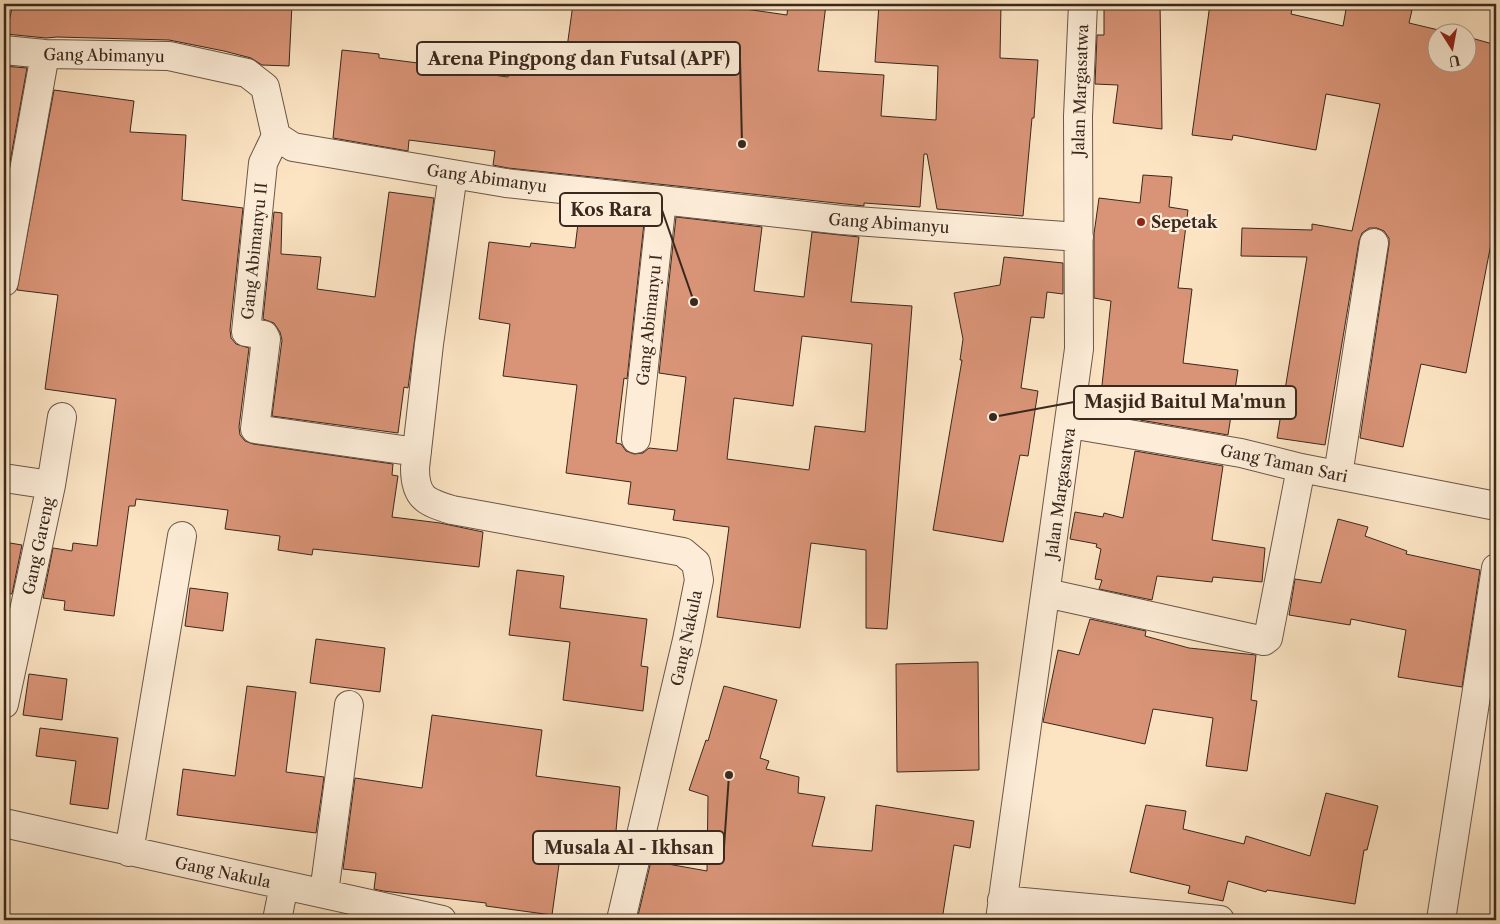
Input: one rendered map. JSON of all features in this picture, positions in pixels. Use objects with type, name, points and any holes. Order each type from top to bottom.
[{"type":"street","name":"Jalan Margasatwa","points":[[1001,910],[1079,349],[1078,116],[1083,4]]},
{"type":"street","name":"Gang Abimanyu","points":[[4,50],[45,54],[169,56],[247,73],[265,87],[276,136],[293,147],[506,183],[842,220],[1079,237]]},
{"type":"street","points":[[4,272],[45,54]]},
{"type":"street","name":"Gang Abimanyu II","points":[[276,136],[263,163],[246,332],[264,335],[266,339],[255,429],[416,452]]},
{"type":"street","name":"Gang Nakula","points":[[453,174],[430,334],[416,452],[415,482],[421,497],[433,504],[452,510],[684,552],[696,563],[698,580],[687,640],[621,920]]},
{"type":"street","name":"Gang Abimanyu I","points":[[636,439],[662,200]]},
{"type":"street","points":[[1338,475],[1374,243]]},
{"type":"street","name":"Gang Gareng","points":[[4,704],[51,486],[62,417]]},
{"type":"street","name":"Gang Taman Sari","points":[[1070,424],[1241,453],[1301,468],[1496,506]]},
{"type":"street","points":[[1046,593],[1264,641],[1268,638],[1301,468]]},
{"type":"street","points":[[4,478],[51,486]]},
{"type":"street","points":[[128,852],[182,536]]},
{"type":"street","points":[[1441,920],[1496,568]]},
{"type":"street","points":[[324,893],[349,705]]},
{"type":"street","name":"Gang Nakula","points":[[4,823],[128,852],[442,920]]},
{"type":"street","points":[[277,920],[284,885]]},
{"type":"street","points":[[1001,910],[1220,920]]},
{"type":"building","points":[[13,4],[292,4],[289,66],[262,65],[251,58],[169,40],[46,38],[6,34]]},
{"type":"building","points":[[573,4],[710,4],[787,15],[788,4],[826,4],[818,71],[884,75],[881,116],[936,120],[938,66],[875,62],[879,4],[1001,4],[1000,58],[1038,60],[1034,118],[1032,118],[1023,216],[937,209],[927,154],[924,154],[920,207],[864,203],[864,206],[508,168],[493,165],[495,151],[409,140],[408,151],[333,138],[342,50],[379,54],[379,58],[418,63],[418,65],[508,77],[512,53],[565,62]]},
{"type":"building","points":[[1104,4],[1160,4],[1162,129],[1113,123],[1118,85],[1095,84],[1097,35],[1104,35]]},
{"type":"building","points":[[1210,4],[1293,4],[1291,14],[1343,26],[1347,4],[1379,4],[1412,10],[1409,23],[1428,28],[1428,72],[1478,72],[1478,40],[1496,45],[1496,218],[1466,373],[1421,364],[1403,447],[1360,438],[1389,245],[1389,238],[1384,231],[1377,228],[1369,228],[1362,233],[1359,241],[1325,445],[1277,438],[1307,257],[1241,256],[1242,228],[1312,230],[1312,224],[1352,231],[1380,104],[1326,94],[1316,150],[1233,135],[1232,140],[1192,135]]},
{"type":"building","points":[[4,66],[27,68],[4,195]]},
{"type":"building","points":[[54,90],[134,101],[130,132],[186,135],[182,200],[243,208],[230,330],[231,338],[236,344],[249,348],[239,427],[240,435],[245,441],[253,444],[393,464],[392,475],[398,476],[392,517],[440,523],[483,532],[479,567],[313,549],[312,555],[278,550],[280,536],[225,529],[228,510],[136,499],[135,506],[129,506],[114,616],[64,610],[65,601],[43,598],[53,548],[72,551],[73,543],[97,546],[116,399],[45,389],[58,295],[17,290]]},
{"type":"building","points":[[1143,175],[1172,177],[1169,207],[1188,210],[1178,288],[1192,289],[1183,363],[1238,370],[1228,435],[1140,420],[1142,409],[1100,404],[1111,301],[1094,298],[1094,234],[1099,198],[1140,203]]},
{"type":"building","points":[[389,192],[434,198],[408,388],[404,387],[398,433],[272,416],[282,340],[280,332],[274,323],[263,319],[274,212],[282,213],[281,254],[321,257],[317,289],[375,297]]},
{"type":"building","points":[[580,207],[645,214],[627,379],[624,378],[616,443],[621,444],[626,451],[634,454],[643,453],[649,448],[677,451],[686,377],[659,373],[676,217],[762,227],[754,291],[804,297],[812,232],[859,237],[851,302],[912,306],[887,629],[866,628],[866,550],[811,543],[800,628],[717,617],[729,527],[673,520],[675,510],[628,504],[631,482],[566,473],[577,385],[503,376],[510,324],[479,319],[489,242],[530,247],[531,243],[575,248]],"holes":[[[802,336],[872,344],[865,432],[815,426],[809,470],[727,459],[734,398],[793,406]]]},
{"type":"building","points":[[1004,257],[1063,263],[1063,294],[1047,292],[1044,318],[1031,317],[1021,388],[1038,391],[1028,456],[1020,455],[1003,542],[933,530],[962,360],[960,360],[963,339],[954,293],[1000,285]]},
{"type":"building","points":[[1135,451],[1223,466],[1212,540],[1265,548],[1262,582],[1213,577],[1212,582],[1157,576],[1152,600],[1099,589],[1102,580],[1095,579],[1101,549],[1096,547],[1097,544],[1070,539],[1075,512],[1103,517],[1104,513],[1123,518]]},
{"type":"building","points":[[1338,519],[1368,527],[1365,536],[1407,551],[1406,554],[1480,570],[1462,687],[1398,677],[1406,630],[1351,619],[1350,625],[1289,615],[1295,579],[1321,583]]},
{"type":"building","points":[[4,542],[22,545],[12,594],[4,593]]},
{"type":"building","points":[[517,570],[564,576],[560,608],[647,619],[641,666],[648,667],[643,711],[563,700],[570,642],[509,635]]},
{"type":"building","points":[[190,588],[228,593],[223,631],[185,626]]},
{"type":"building","points":[[1090,619],[1146,631],[1145,636],[1189,648],[1256,655],[1251,700],[1257,701],[1247,771],[1206,766],[1213,718],[1153,709],[1145,744],[1043,722],[1058,650],[1079,655]]},
{"type":"building","points":[[316,639],[385,648],[380,692],[310,683]]},
{"type":"building","points":[[978,662],[979,770],[897,772],[896,664]]},
{"type":"building","points":[[1496,668],[1496,693],[1492,693]]},
{"type":"building","points":[[29,674],[67,679],[62,720],[23,715]]},
{"type":"building","points":[[247,686],[296,692],[286,772],[324,777],[316,833],[177,815],[183,769],[235,776]]},
{"type":"building","points":[[724,686],[777,700],[760,758],[769,761],[766,769],[799,777],[798,793],[825,797],[812,846],[872,851],[876,805],[974,821],[970,848],[954,845],[942,920],[637,920],[651,861],[707,871],[708,796],[689,790],[706,740],[708,741]]},
{"type":"building","points":[[432,715],[542,730],[536,776],[620,787],[613,864],[560,857],[552,915],[486,906],[486,903],[383,891],[374,889],[376,873],[343,869],[355,778],[422,788]]},
{"type":"building","points":[[40,728],[118,738],[108,809],[70,804],[76,761],[36,756]]},
{"type":"building","points":[[1326,793],[1378,806],[1367,850],[1364,850],[1355,904],[1267,890],[1266,892],[1228,881],[1223,901],[1188,893],[1190,886],[1130,872],[1146,805],[1186,811],[1183,829],[1244,844],[1246,836],[1310,856]]},
{"type":"place","name":"Arena Pingpong dan Futsal (APF)","points":[[742,144]]},
{"type":"place","name":"Sepetak","points":[[1141,222]]},
{"type":"place","name":"Kos Rara","points":[[694,302]]},
{"type":"place","name":"Masjid Baitul Ma'mun","points":[[993,417]]},
{"type":"place","name":"Musala Al - Ikhsan","points":[[729,775]]}]
